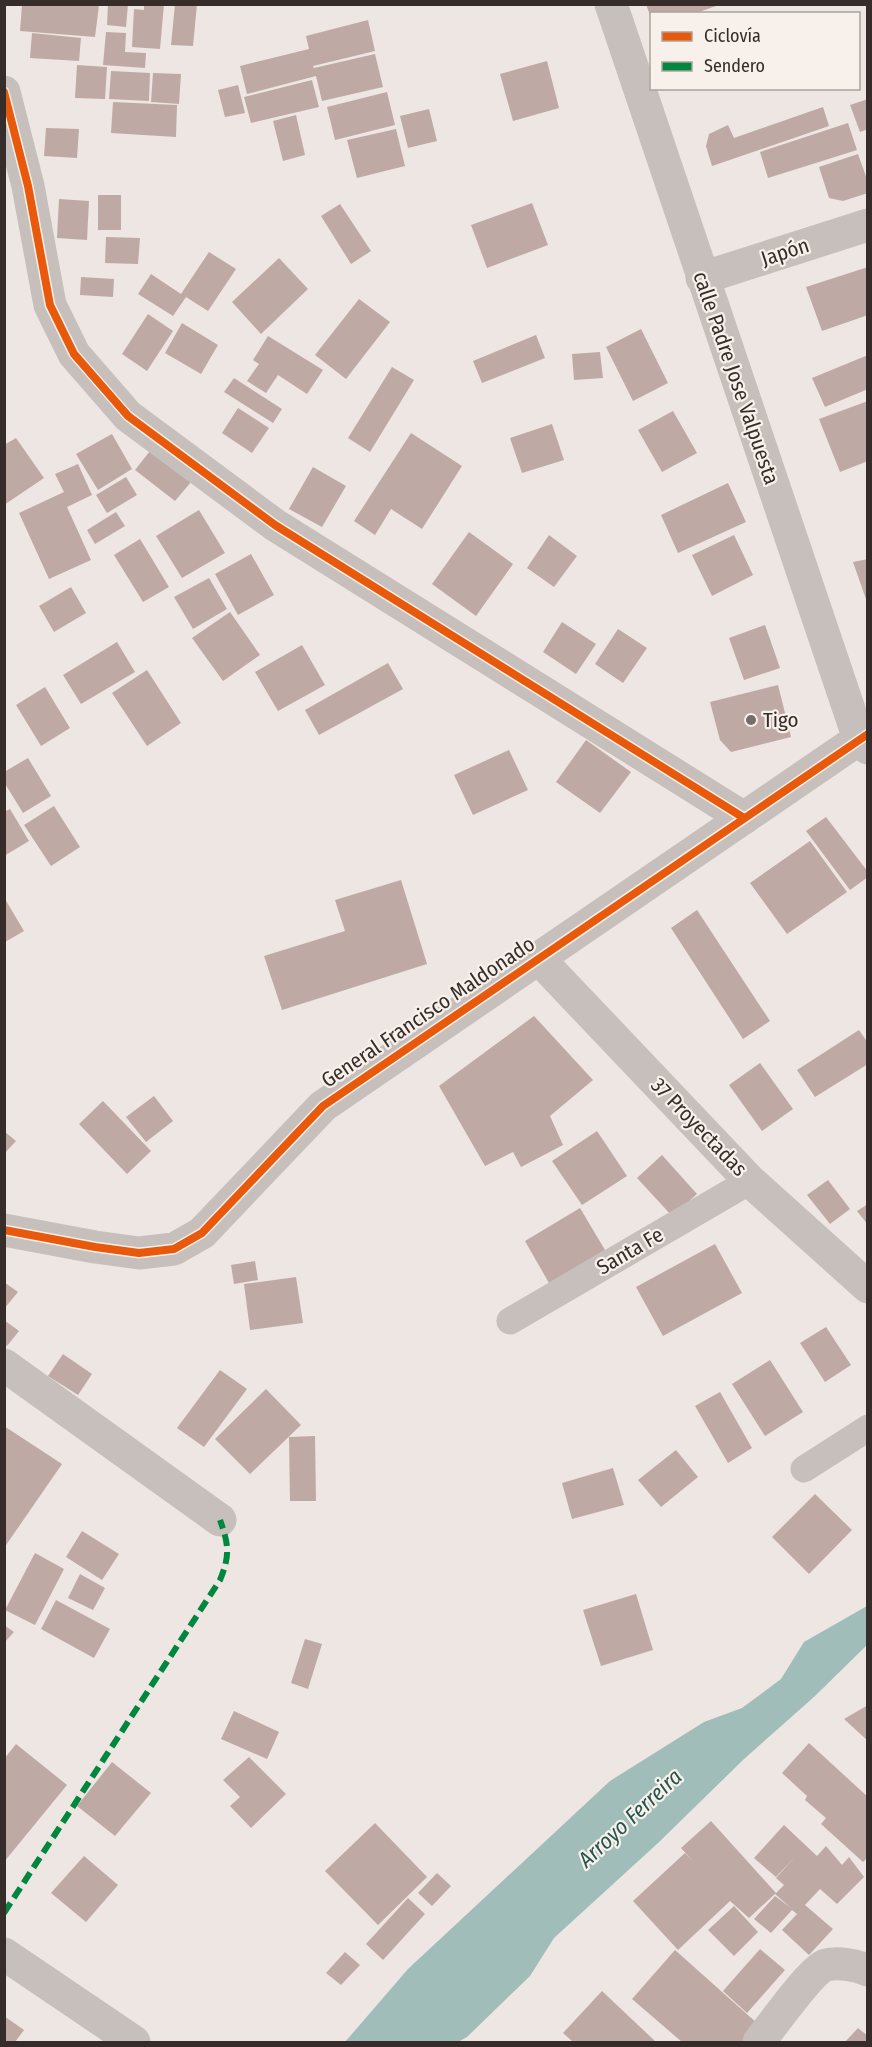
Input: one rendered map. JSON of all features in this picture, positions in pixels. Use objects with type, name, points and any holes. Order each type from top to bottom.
[{"type":"street","name":"calle Padre Jose Valpuesta","points":[[611,4],[702,278],[865,741]]},
{"type":"street","points":[[4,92],[28,186],[50,304],[74,354],[128,416],[275,525],[744,818]]},
{"type":"street","name":"Japón","points":[[702,278],[867,225]]},
{"type":"street","name":"General Francisco Maldonado","points":[[4,1230],[139,1253],[174,1249],[202,1233],[323,1106],[744,818],[865,741]]},
{"type":"street","name":"37 Proyectadas","points":[[539,958],[750,1181],[867,1287]]},
{"type":"street","points":[[4,1365],[220,1520]]},
{"type":"street","points":[[4,1953],[134,2043]]},
{"type":"street","points":[[759,2043],[812,1977],[825,1966],[848,1965],[867,1970]]},
{"type":"lane","name":"Santa Fe","points":[[510,1321],[750,1181]]},
{"type":"lane","points":[[804,1469],[867,1428]]},
{"type":"water","name":"Arroyo Ferreira","points":[[867,1606],[867,1645],[554,1938],[530,1976],[467,2037],[458,2042],[345,2042],[408,1969],[610,1781],[704,1722],[742,1708],[781,1679],[804,1642]]},
{"type":"building","points":[[108,4],[128,4],[126,27],[107,25]]},
{"type":"building","points":[[144,4],[164,4],[160,49],[132,47],[134,9],[144,10]]},
{"type":"building","points":[[175,4],[197,4],[193,46],[171,45]]},
{"type":"building","points":[[646,4],[719,4],[699,12],[650,12],[650,15]]},
{"type":"building","points":[[22,5],[99,5],[95,37],[20,31]]},
{"type":"building","points":[[368,20],[375,51],[313,66],[314,68],[375,54],[383,87],[322,101],[316,76],[247,94],[240,66],[309,49],[306,36]]},
{"type":"building","points":[[106,32],[126,33],[125,52],[146,53],[145,68],[103,65]]},
{"type":"building","points":[[32,33],[81,38],[79,61],[30,58]]},
{"type":"building","points":[[547,61],[559,108],[513,121],[500,74]]},
{"type":"building","points":[[77,65],[107,67],[105,99],[75,98]]},
{"type":"building","points":[[111,71],[150,73],[149,101],[109,99]]},
{"type":"building","points":[[153,73],[181,74],[179,104],[151,102]]},
{"type":"building","points":[[312,80],[319,107],[251,123],[244,97]]},
{"type":"building","points":[[238,85],[245,113],[225,117],[218,90]]},
{"type":"building","points":[[387,92],[395,125],[335,140],[327,107]]},
{"type":"building","points":[[868,99],[868,129],[860,132],[850,105]]},
{"type":"building","points":[[113,102],[177,105],[176,137],[111,133]]},
{"type":"building","points":[[823,107],[829,126],[712,166],[706,146],[709,134],[728,125],[734,138]]},
{"type":"building","points":[[429,109],[437,141],[408,148],[400,116]]},
{"type":"building","points":[[296,115],[305,155],[283,161],[273,121]]},
{"type":"building","points":[[848,123],[857,150],[768,178],[760,152]]},
{"type":"building","points":[[46,128],[79,129],[77,158],[44,156]]},
{"type":"building","points":[[396,129],[405,166],[357,178],[347,140]]},
{"type":"building","points":[[858,154],[868,182],[868,193],[843,201],[829,198],[819,167]]},
{"type":"building","points":[[98,195],[121,195],[121,230],[98,230]]},
{"type":"building","points":[[59,199],[89,201],[87,240],[57,238]]},
{"type":"building","points":[[532,203],[548,245],[487,268],[471,225]]},
{"type":"building","points":[[340,204],[371,251],[351,264],[321,216]]},
{"type":"building","points":[[106,237],[140,238],[138,264],[105,263]]},
{"type":"building","points":[[209,252],[236,269],[208,311],[186,297],[173,316],[138,294],[151,274],[181,294]]},
{"type":"building","points":[[279,258],[308,289],[261,334],[232,302]]},
{"type":"building","points":[[868,267],[868,315],[822,331],[806,287]]},
{"type":"building","points":[[81,277],[114,279],[113,297],[80,295]]},
{"type":"building","points":[[359,299],[390,322],[346,379],[315,355]]},
{"type":"building","points":[[148,314],[173,331],[147,371],[122,354]]},
{"type":"building","points":[[182,323],[218,345],[201,374],[165,353]]},
{"type":"building","points":[[641,329],[668,383],[633,401],[606,347]]},
{"type":"building","points":[[536,335],[545,358],[482,383],[473,361]]},
{"type":"building","points":[[268,336],[323,370],[307,394],[278,375],[266,393],[247,381],[259,364],[253,360]]},
{"type":"building","points":[[600,352],[603,378],[574,380],[572,354]]},
{"type":"building","points":[[868,355],[868,389],[825,407],[812,378]]},
{"type":"building","points":[[392,367],[414,380],[370,452],[348,438]]},
{"type":"building","points":[[234,378],[282,409],[273,423],[224,392]]},
{"type":"building","points":[[868,401],[868,461],[840,472],[819,419]]},
{"type":"building","points":[[238,408],[269,428],[252,453],[222,433]]},
{"type":"building","points":[[673,411],[697,453],[662,472],[638,430]]},
{"type":"building","points":[[552,424],[564,460],[522,473],[510,438]]},
{"type":"building","points":[[411,433],[462,466],[422,529],[391,509],[375,535],[354,521]]},
{"type":"building","points":[[112,434],[132,469],[98,490],[76,454]]},
{"type":"building","points":[[16,438],[44,478],[4,505],[4,445]]},
{"type":"building","points":[[150,451],[191,482],[175,501],[135,470]]},
{"type":"building","points":[[78,464],[92,495],[67,507],[91,560],[49,579],[19,513],[64,492],[55,474]]},
{"type":"building","points":[[313,467],[346,486],[322,527],[289,509]]},
{"type":"building","points":[[126,477],[137,495],[107,513],[96,495]]},
{"type":"building","points":[[728,483],[746,522],[678,553],[661,515]]},
{"type":"building","points":[[199,510],[225,553],[182,578],[156,536]]},
{"type":"building","points":[[116,512],[125,526],[95,544],[87,530]]},
{"type":"building","points":[[469,532],[513,564],[476,616],[432,584]]},
{"type":"building","points":[[549,535],[577,556],[554,587],[527,568]]},
{"type":"building","points":[[734,535],[753,575],[712,596],[692,555]]},
{"type":"building","points":[[140,539],[169,587],[143,602],[114,555]]},
{"type":"building","points":[[251,554],[274,595],[238,615],[215,574]]},
{"type":"building","points":[[868,559],[868,602],[867,602],[853,562]]},
{"type":"building","points":[[209,578],[227,609],[193,629],[174,597]]},
{"type":"building","points":[[71,587],[86,613],[54,632],[39,606]]},
{"type":"building","points":[[230,612],[260,655],[223,681],[192,638]]},
{"type":"building","points":[[562,622],[596,644],[576,674],[543,652]]},
{"type":"building","points":[[765,625],[780,668],[744,680],[729,638]]},
{"type":"building","points":[[618,629],[647,648],[623,683],[595,664]]},
{"type":"building","points":[[117,642],[135,672],[81,704],[63,675]]},
{"type":"building","points":[[302,645],[325,685],[278,711],[255,672]]},
{"type":"building","points":[[388,663],[403,689],[319,735],[305,710]]},
{"type":"building","points":[[147,670],[181,723],[147,746],[112,693]]},
{"type":"building","name":"Tigo","points":[[778,685],[791,737],[731,752],[720,740],[710,702]]},
{"type":"building","points":[[45,687],[70,728],[41,746],[16,705]]},
{"type":"building","points":[[586,740],[631,772],[600,813],[556,782]]},
{"type":"building","points":[[509,750],[528,790],[473,815],[454,775]]},
{"type":"building","points":[[28,758],[51,796],[23,813],[4,782],[4,772]]},
{"type":"building","points":[[54,806],[80,847],[51,866],[24,825]]},
{"type":"building","points":[[10,809],[29,841],[4,856],[4,812]]},
{"type":"building","points":[[826,817],[868,872],[868,877],[850,890],[806,831]]},
{"type":"building","points":[[810,841],[847,892],[787,934],[750,883]]},
{"type":"building","points":[[401,880],[427,964],[282,1010],[264,956],[345,931],[335,900]]},
{"type":"building","points":[[5,899],[24,931],[5,942]]},
{"type":"building","points":[[697,910],[770,1021],[743,1039],[671,928]]},
{"type":"building","points":[[534,1016],[593,1080],[550,1116],[563,1145],[521,1167],[513,1152],[485,1166],[439,1086]]},
{"type":"building","points":[[859,1030],[868,1043],[868,1064],[815,1097],[797,1070]]},
{"type":"building","points":[[760,1063],[793,1109],[762,1131],[729,1085]]},
{"type":"building","points":[[154,1096],[173,1121],[146,1142],[126,1117]]},
{"type":"building","points":[[103,1101],[151,1151],[127,1174],[79,1124]]},
{"type":"building","points":[[4,1131],[16,1141],[4,1154]]},
{"type":"building","points":[[597,1131],[627,1176],[582,1205],[552,1161]]},
{"type":"building","points":[[662,1155],[697,1194],[672,1216],[637,1178]]},
{"type":"building","points":[[828,1180],[850,1209],[830,1224],[807,1195]]},
{"type":"building","points":[[868,1204],[868,1225],[857,1211]]},
{"type":"building","points":[[580,1208],[605,1250],[549,1283],[525,1241]]},
{"type":"building","points":[[715,1244],[742,1293],[663,1336],[636,1287]]},
{"type":"building","points":[[255,1261],[258,1280],[234,1284],[231,1265]]},
{"type":"building","points":[[296,1277],[303,1323],[250,1330],[244,1284]]},
{"type":"building","points":[[4,1282],[18,1292],[4,1309]]},
{"type":"building","points":[[4,1320],[19,1331],[7,1346],[4,1344]]},
{"type":"building","points":[[826,1327],[851,1365],[825,1382],[800,1343]]},
{"type":"building","points":[[63,1354],[92,1374],[78,1395],[48,1376]]},
{"type":"building","points":[[770,1360],[803,1412],[765,1436],[732,1384]]},
{"type":"building","points":[[220,1370],[247,1389],[204,1447],[177,1428]]},
{"type":"building","points":[[266,1389],[301,1425],[250,1474],[215,1439]]},
{"type":"building","points":[[720,1392],[752,1448],[728,1463],[695,1406]]},
{"type":"building","points":[[4,1426],[62,1464],[4,1548]]},
{"type":"building","points":[[315,1436],[316,1501],[290,1501],[289,1437]]},
{"type":"building","points":[[676,1450],[698,1477],[661,1507],[638,1480]]},
{"type":"building","points":[[613,1468],[624,1505],[572,1519],[562,1483]]},
{"type":"building","points":[[815,1494],[852,1530],[809,1574],[772,1537]]},
{"type":"building","points":[[82,1531],[119,1554],[102,1580],[66,1557]]},
{"type":"building","points":[[35,1553],[64,1569],[35,1625],[5,1610]]},
{"type":"building","points":[[80,1574],[105,1588],[93,1610],[68,1598]]},
{"type":"building","points":[[636,1594],[653,1650],[601,1666],[583,1610]]},
{"type":"building","points":[[56,1600],[110,1629],[94,1658],[41,1629]]},
{"type":"building","points":[[4,1625],[14,1632],[4,1643]]},
{"type":"building","points":[[305,1639],[322,1644],[308,1689],[291,1683]]},
{"type":"building","points":[[868,1705],[868,1741],[844,1719]]},
{"type":"building","points":[[234,1711],[279,1732],[267,1759],[221,1739]]},
{"type":"building","points":[[809,1743],[868,1797],[868,1857],[863,1862],[821,1824],[826,1818],[805,1800],[807,1796],[782,1773]]},
{"type":"building","points":[[16,1744],[67,1785],[4,1862],[4,1759]]},
{"type":"building","points":[[249,1757],[286,1794],[251,1828],[230,1806],[240,1797],[223,1780]]},
{"type":"building","points":[[112,1762],[151,1793],[115,1836],[77,1806]]},
{"type":"building","points":[[711,1821],[776,1893],[749,1918],[730,1901],[678,1950],[633,1901],[685,1853],[694,1862],[681,1848]]},
{"type":"building","points":[[375,1823],[427,1877],[378,1925],[325,1871]]},
{"type":"building","points":[[784,1825],[817,1856],[826,1846],[842,1865],[849,1857],[864,1877],[837,1904],[820,1889],[805,1905],[833,1929],[809,1955],[782,1930],[797,1914],[792,1910],[771,1933],[754,1919],[775,1896],[791,1908],[775,1894],[784,1885],[776,1878],[795,1857],[776,1877],[754,1858]]},
{"type":"building","points":[[84,1856],[118,1885],[86,1922],[51,1893]]},
{"type":"building","points":[[437,1873],[451,1886],[432,1906],[418,1893]]},
{"type":"building","points":[[408,1898],[425,1914],[383,1960],[366,1944]]},
{"type":"building","points":[[734,1906],[758,1932],[734,1956],[708,1930]]},
{"type":"building","points":[[760,1949],[785,1970],[747,2013],[723,1991]]},
{"type":"building","points":[[675,1950],[758,2024],[742,2042],[682,2042],[632,1999]]},
{"type":"building","points":[[345,1952],[360,1965],[341,1985],[326,1973]]},
{"type":"building","points":[[602,1991],[656,2042],[573,2042],[563,2033]]},
{"type":"building","points":[[4,2016],[24,2030],[15,2042],[4,2042]]},
{"type":"building","points":[[858,2028],[868,2036],[868,2042],[845,2042]]},
{"type":"marked path","points":[[4,1913],[220,1580],[227,1550],[220,1520]]},
{"type":"cycle path","points":[[4,92],[28,186],[50,305],[74,354],[128,416],[275,525],[744,818]]},
{"type":"cycle path","points":[[4,1230],[139,1253],[174,1249],[202,1233],[323,1106],[868,734]]},
{"type":"place","name":"Tigo","points":[[751,720]]}]
